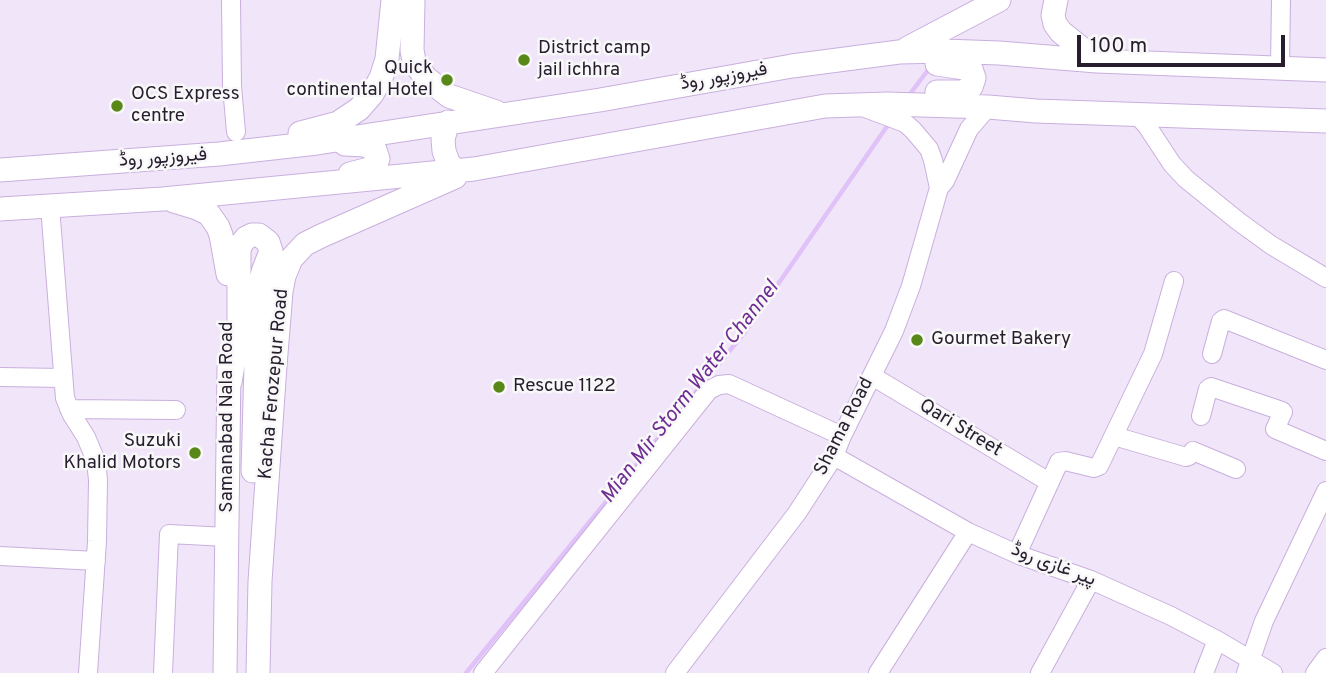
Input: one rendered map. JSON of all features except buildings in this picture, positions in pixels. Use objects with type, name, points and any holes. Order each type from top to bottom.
[{"type":"main road","points":[[219,155],[338,122],[359,109],[381,78],[387,59],[393,0]]},
{"type":"main road","points":[[413,0],[412,50],[414,61],[426,78],[449,96],[503,114]]},
{"type":"main road","points":[[1056,0],[1053,15],[1055,24],[1097,61]]},
{"type":"main road","points":[[914,48],[990,5]]},
{"type":"main road","name":"فیروزپور روڈ","points":[[0,170],[219,155],[317,143],[914,48],[1097,61],[1326,70]]},
{"type":"main road","points":[[825,106],[884,93],[963,92],[971,87],[974,78],[971,69],[963,67],[868,56]]},
{"type":"main road","name":"فیروزپور روڈ","points":[[0,209],[163,199],[465,170],[825,106],[857,106],[908,114],[988,107],[1326,121]]},
{"type":"main road","points":[[448,122],[443,139],[444,151],[448,162],[465,170]]},
{"type":"main road","points":[[290,187],[362,172],[373,168],[377,159],[375,150],[365,145],[317,143]]},
{"type":"main road","name":"Kacha Ferozepur Road","points":[[258,673],[260,580],[284,276],[291,259],[305,244],[465,170]]},
{"type":"main road","name":"Samanabad Nala Road","points":[[163,199],[209,214],[221,235],[228,276],[230,382],[225,673]]},
{"type":"main road","points":[[230,382],[239,330],[239,250],[246,238],[259,236],[268,242],[271,251],[257,307],[252,516],[260,580]]},
{"type":"street","points":[[231,0],[232,86],[236,132]]},
{"type":"street","points":[[1280,68],[1281,0]]},
{"type":"street","name":"Shama Road","points":[[675,673],[797,513],[834,456],[894,331],[911,286],[939,188],[945,181],[969,129],[988,107]]},
{"type":"street","name":"Shama Road","points":[[908,114],[929,149],[939,188]]},
{"type":"street","points":[[1137,115],[1186,179],[1271,245],[1326,278]]},
{"type":"street","points":[[50,206],[65,398],[96,461],[98,480],[96,561],[88,673]]},
{"type":"street","points":[[1017,554],[1059,462],[1062,460],[1097,468],[1153,354],[1174,281]]},
{"type":"street","points":[[1212,354],[1221,321],[1224,319],[1326,360]]},
{"type":"street","name":"Qari Street","points":[[872,376],[1049,482]]},
{"type":"street","points":[[0,377],[63,378]]},
{"type":"street","points":[[483,673],[709,390],[729,384],[842,436]]},
{"type":"street","points":[[1201,416],[1208,389],[1211,387],[1282,411],[1275,429],[1326,451]]},
{"type":"street","points":[[69,409],[176,410]]},
{"type":"street","points":[[1114,436],[1186,457],[1192,451],[1236,469]]},
{"type":"street","name":"پیر غازی روڈ","points":[[834,456],[968,532],[1017,554],[1091,580],[1171,616],[1217,640],[1248,666],[1273,673]]},
{"type":"street","points":[[1248,666],[1264,621],[1326,491]]},
{"type":"street","points":[[878,673],[968,532]]},
{"type":"street","points":[[163,673],[169,534],[227,537]]},
{"type":"street","points":[[0,556],[96,561]]},
{"type":"street","points":[[1040,673],[1091,580]]},
{"type":"street","points":[[1204,673],[1217,640]]},
{"type":"street","points":[[1315,673],[1326,658]]},
{"type":"waterway","name":"Mian Mir Storm Water Channel","points":[[907,98],[931,66]]},
{"type":"waterway","name":"Mian Mir Storm Water Channel","points":[[466,673],[745,332],[890,122]]},
{"type":"place","name":"District camp jail ichhra","points":[[524,60]]},
{"type":"place","name":"Quick continental Hotel","points":[[447,80]]},
{"type":"place","name":"OCS Express centre","points":[[117,106]]},
{"type":"place","name":"Gourmet Bakery","points":[[917,340]]},
{"type":"place","name":"Rescue 1122","points":[[499,387]]},
{"type":"place","name":"Suzuki Khalid Motors","points":[[195,453]]}]
